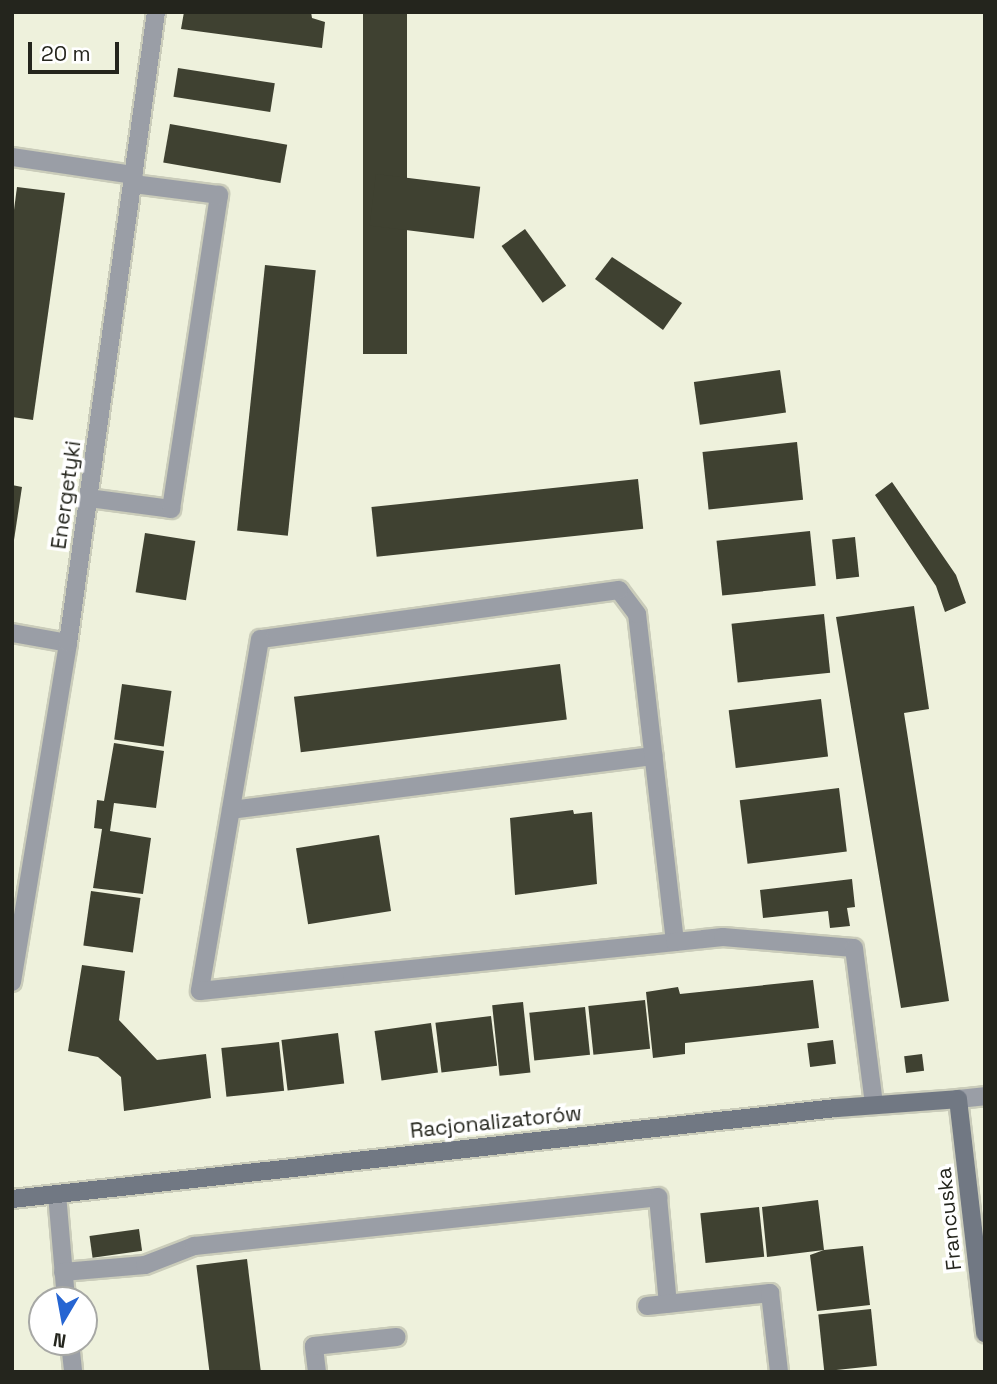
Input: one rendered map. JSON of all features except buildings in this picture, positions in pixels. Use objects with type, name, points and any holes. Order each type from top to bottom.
[{"type":"street","name":"Energetyki","points":[[12,982],[68,643],[156,12]]},
{"type":"street","points":[[12,157],[219,195],[171,509],[89,498]]},
{"type":"street","points":[[674,942],[637,614],[619,590],[260,639],[200,991],[723,937],[854,948],[874,1104]]},
{"type":"street","points":[[12,633],[68,643]]},
{"type":"street","points":[[231,810],[653,756]]},
{"type":"street","name":"Racjonalizatorów","points":[[12,1199],[874,1104],[985,1097]]},
{"type":"street","name":"Francuska","points":[[958,1099],[985,1333]]},
{"type":"street","points":[[57,1194],[65,1286]]},
{"type":"street","points":[[64,1272],[145,1265],[194,1246],[658,1197],[668,1304]]},
{"type":"street","points":[[646,1306],[769,1293],[779,1372]]},
{"type":"street","points":[[317,1372],[314,1346],[397,1336]]}]
